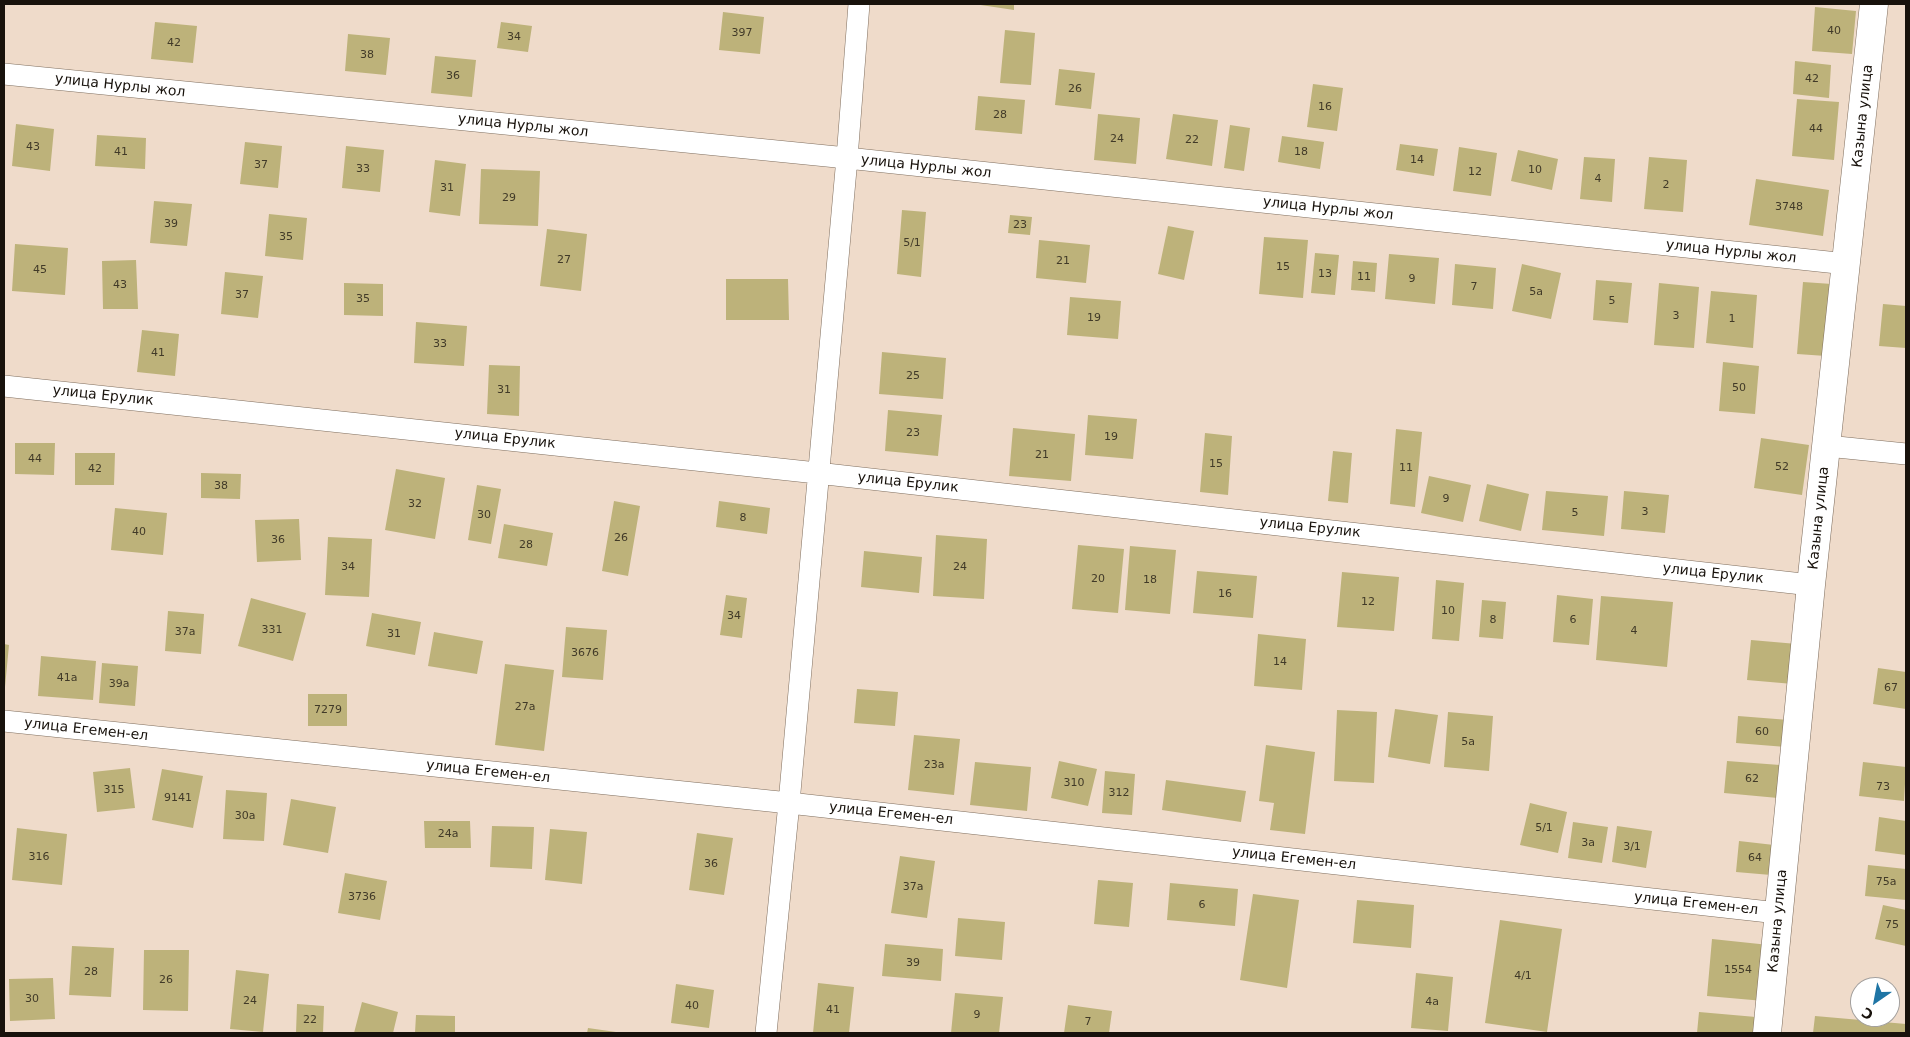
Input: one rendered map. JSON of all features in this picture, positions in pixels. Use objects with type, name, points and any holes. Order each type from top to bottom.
[{"type":"street","points":[[766,1033],[789,803],[859,4]]},
{"type":"street","name":"Казына улица","points":[[1768,1033],[1778,913],[1811,585],[1874,4]]},
{"type":"street","name":"улица Нурлы жол","points":[[4,74],[847,158],[1847,264]]},
{"type":"street","name":"улица Ерулик","points":[[4,386],[817,473],[1811,585]]},
{"type":"street","points":[[1827,446],[1906,454]]},
{"type":"street","name":"улица Егемен-ел","points":[[4,721],[789,803],[1778,913]]},
{"type":"building","points":[[974,4],[1014,4],[1014,10]]},
{"type":"building","points":[[1815,7],[1856,11],[1852,54],[1812,51]]},
{"type":"building","points":[[723,12],[764,17],[760,54],[719,50]]},
{"type":"building","points":[[155,22],[197,26],[193,63],[151,59]]},
{"type":"building","points":[[501,22],[532,26],[528,52],[497,48]]},
{"type":"building","points":[[1005,30],[1035,33],[1031,85],[1000,83]]},
{"type":"building","points":[[348,34],[390,38],[386,75],[345,71]]},
{"type":"building","points":[[435,56],[476,60],[472,97],[431,93]]},
{"type":"building","points":[[1795,61],[1831,65],[1829,98],[1793,94]]},
{"type":"building","points":[[1059,69],[1095,73],[1091,109],[1055,105]]},
{"type":"building","points":[[1313,84],[1343,88],[1337,131],[1307,127]]},
{"type":"building","points":[[978,96],[1025,100],[1022,134],[975,130]]},
{"type":"building","points":[[1797,99],[1839,102],[1834,160],[1792,156]]},
{"type":"building","points":[[1098,114],[1140,118],[1136,164],[1094,160]]},
{"type":"building","points":[[1173,114],[1218,120],[1212,166],[1166,159]]},
{"type":"building","points":[[16,124],[54,129],[50,171],[12,166]]},
{"type":"building","points":[[1230,125],[1250,128],[1244,171],[1224,168]]},
{"type":"building","points":[[97,135],[146,138],[145,169],[95,166]]},
{"type":"building","points":[[1282,136],[1324,142],[1320,169],[1278,162]]},
{"type":"building","points":[[245,142],[282,146],[278,188],[240,184]]},
{"type":"building","points":[[1400,144],[1438,149],[1434,176],[1396,170]]},
{"type":"building","points":[[346,146],[384,150],[380,192],[342,188]]},
{"type":"building","points":[[1459,147],[1497,153],[1491,196],[1453,191]]},
{"type":"building","points":[[1518,150],[1558,159],[1552,190],[1511,181]]},
{"type":"building","points":[[1584,157],[1615,159],[1612,202],[1580,199]]},
{"type":"building","points":[[1649,157],[1687,160],[1683,212],[1644,209]]},
{"type":"building","points":[[435,160],[466,164],[460,216],[429,212]]},
{"type":"building","points":[[481,169],[540,171],[538,226],[479,224]]},
{"type":"building","points":[[1756,179],[1829,190],[1823,236],[1749,225]]},
{"type":"building","points":[[154,201],[192,204],[187,246],[150,243]]},
{"type":"building","points":[[902,210],[926,212],[921,277],[897,274]]},
{"type":"building","points":[[269,214],[307,218],[303,260],[265,256]]},
{"type":"building","points":[[1010,215],[1032,217],[1030,235],[1008,233]]},
{"type":"building","points":[[1168,226],[1194,231],[1184,280],[1158,274]]},
{"type":"building","points":[[547,229],[587,234],[581,291],[540,286]]},
{"type":"building","points":[[1264,237],[1308,240],[1303,298],[1259,294]]},
{"type":"building","points":[[1039,240],[1090,245],[1086,283],[1036,278]]},
{"type":"building","points":[[15,244],[68,248],[65,295],[12,291]]},
{"type":"building","points":[[1315,253],[1339,255],[1335,295],[1311,293]]},
{"type":"building","points":[[1389,254],[1439,258],[1435,304],[1385,299]]},
{"type":"building","points":[[136,260],[138,309],[103,309],[102,261]]},
{"type":"building","points":[[1353,261],[1377,263],[1375,292],[1351,290]]},
{"type":"building","points":[[1455,264],[1496,268],[1493,309],[1452,305]]},
{"type":"building","points":[[1522,264],[1561,273],[1551,319],[1512,311]]},
{"type":"building","points":[[225,272],[263,276],[258,318],[221,314]]},
{"type":"building","points":[[726,279],[788,279],[789,320],[726,320]]},
{"type":"building","points":[[1596,280],[1632,283],[1628,323],[1593,320]]},
{"type":"building","points":[[1803,282],[1832,284],[1826,356],[1797,354]]},
{"type":"building","points":[[344,283],[383,284],[383,316],[344,315]]},
{"type":"building","points":[[1659,283],[1699,287],[1694,348],[1654,345]]},
{"type":"building","points":[[1711,291],[1757,295],[1753,348],[1706,343]]},
{"type":"building","points":[[1070,297],[1121,301],[1118,339],[1067,335]]},
{"type":"building","points":[[1883,304],[1906,306],[1906,348],[1879,346]]},
{"type":"building","points":[[416,322],[467,326],[464,366],[414,363]]},
{"type":"building","points":[[142,330],[179,334],[175,376],[137,372]]},
{"type":"building","points":[[882,352],[946,358],[943,399],[879,394]]},
{"type":"building","points":[[1723,362],[1759,366],[1755,414],[1719,411]]},
{"type":"building","points":[[489,365],[520,366],[519,416],[487,414]]},
{"type":"building","points":[[888,410],[942,415],[938,456],[885,451]]},
{"type":"building","points":[[1088,415],[1137,419],[1133,459],[1085,455]]},
{"type":"building","points":[[1013,428],[1075,434],[1071,481],[1009,476]]},
{"type":"building","points":[[1396,429],[1422,432],[1415,507],[1390,504]]},
{"type":"building","points":[[1205,433],[1232,436],[1228,495],[1200,492]]},
{"type":"building","points":[[1761,438],[1809,445],[1802,495],[1754,488]]},
{"type":"building","points":[[15,443],[55,443],[54,475],[15,474]]},
{"type":"building","points":[[1333,451],[1352,453],[1348,503],[1328,501]]},
{"type":"building","points":[[75,453],[115,453],[114,485],[75,485]]},
{"type":"building","points":[[396,469],[445,478],[435,539],[385,530]]},
{"type":"building","points":[[201,473],[241,474],[240,499],[201,498]]},
{"type":"building","points":[[1429,476],[1471,485],[1463,522],[1421,513]]},
{"type":"building","points":[[1487,484],[1529,494],[1521,531],[1479,521]]},
{"type":"building","points":[[477,485],[501,489],[491,544],[468,540]]},
{"type":"building","points":[[1546,491],[1608,496],[1604,536],[1542,530]]},
{"type":"building","points":[[1624,491],[1669,495],[1665,533],[1621,529]]},
{"type":"building","points":[[614,501],[640,506],[628,576],[602,571]]},
{"type":"building","points":[[719,501],[770,508],[767,534],[716,527]]},
{"type":"building","points":[[115,508],[167,513],[163,555],[111,550]]},
{"type":"building","points":[[299,519],[301,560],[257,562],[255,520]]},
{"type":"building","points":[[504,524],[553,533],[547,566],[498,558]]},
{"type":"building","points":[[936,535],[987,539],[984,599],[933,596]]},
{"type":"building","points":[[328,537],[372,539],[369,597],[325,595]]},
{"type":"building","points":[[1078,545],[1124,549],[1118,613],[1072,609]]},
{"type":"building","points":[[1130,546],[1176,550],[1170,614],[1125,610]]},
{"type":"building","points":[[864,551],[922,557],[919,593],[861,587]]},
{"type":"building","points":[[1197,571],[1257,576],[1253,618],[1193,613]]},
{"type":"building","points":[[1342,572],[1399,577],[1394,631],[1337,627]]},
{"type":"building","points":[[1436,580],[1464,583],[1459,641],[1432,639]]},
{"type":"building","points":[[726,595],[747,598],[742,638],[720,635]]},
{"type":"building","points":[[1557,595],[1593,599],[1589,645],[1553,642]]},
{"type":"building","points":[[1601,596],[1673,602],[1667,667],[1596,660]]},
{"type":"building","points":[[251,598],[306,613],[293,661],[238,646]]},
{"type":"building","points":[[1482,600],[1506,602],[1503,639],[1479,637]]},
{"type":"building","points":[[168,611],[204,614],[201,654],[165,651]]},
{"type":"building","points":[[372,613],[421,622],[415,655],[366,646]]},
{"type":"building","points":[[566,627],[607,630],[603,680],[562,677]]},
{"type":"building","points":[[434,632],[483,641],[477,674],[428,666]]},
{"type":"building","points":[[1258,634],[1306,639],[1302,690],[1254,686]]},
{"type":"building","points":[[1751,640],[1797,644],[1793,684],[1747,680]]},
{"type":"building","points":[[4,644],[9,645],[5,687],[4,687]]},
{"type":"building","points":[[41,656],[96,661],[93,700],[38,696]]},
{"type":"building","points":[[102,663],[138,666],[135,706],[99,703]]},
{"type":"building","points":[[505,664],[554,670],[544,751],[495,745]]},
{"type":"building","points":[[1878,668],[1906,672],[1906,709],[1873,704]]},
{"type":"building","points":[[857,689],[898,692],[895,726],[854,723]]},
{"type":"building","points":[[308,694],[347,694],[347,726],[308,726]]},
{"type":"building","points":[[1395,709],[1438,715],[1430,764],[1388,757]]},
{"type":"building","points":[[1337,710],[1377,712],[1374,783],[1334,781]]},
{"type":"building","points":[[1448,712],[1493,716],[1489,771],[1444,767]]},
{"type":"building","points":[[1738,716],[1789,720],[1786,747],[1736,743]]},
{"type":"building","points":[[914,735],[960,739],[954,795],[908,790]]},
{"type":"building","points":[[1266,745],[1315,752],[1305,834],[1270,830],[1274,803],[1259,801]]},
{"type":"building","points":[[1059,761],[1097,769],[1088,806],[1051,798]]},
{"type":"building","points":[[1727,761],[1780,765],[1778,798],[1724,793]]},
{"type":"building","points":[[975,762],[1031,767],[1027,811],[970,805]]},
{"type":"building","points":[[1863,762],[1906,767],[1904,801],[1859,796]]},
{"type":"building","points":[[130,768],[135,808],[97,812],[93,772]]},
{"type":"building","points":[[162,769],[203,776],[193,828],[152,820]]},
{"type":"building","points":[[1105,771],[1135,774],[1132,815],[1102,813]]},
{"type":"building","points":[[1166,780],[1246,791],[1241,822],[1162,810]]},
{"type":"building","points":[[226,790],[267,793],[264,841],[223,839]]},
{"type":"building","points":[[291,799],[336,807],[328,853],[283,845]]},
{"type":"building","points":[[1530,803],[1567,812],[1558,853],[1520,845]]},
{"type":"building","points":[[1879,817],[1906,821],[1906,855],[1875,851]]},
{"type":"building","points":[[424,821],[470,821],[471,848],[425,848]]},
{"type":"building","points":[[1573,822],[1608,827],[1602,863],[1568,858]]},
{"type":"building","points":[[492,826],[534,827],[532,869],[490,867]]},
{"type":"building","points":[[1617,826],[1652,831],[1646,868],[1612,862]]},
{"type":"building","points":[[17,828],[67,834],[62,885],[12,880]]},
{"type":"building","points":[[550,829],[587,832],[582,884],[545,880]]},
{"type":"building","points":[[697,833],[733,838],[724,895],[689,890]]},
{"type":"building","points":[[1739,841],[1774,845],[1771,875],[1736,872]]},
{"type":"building","points":[[900,856],[935,861],[927,918],[891,913]]},
{"type":"building","points":[[1868,865],[1906,869],[1906,900],[1865,896]]},
{"type":"building","points":[[345,873],[387,881],[380,920],[338,913]]},
{"type":"building","points":[[1098,880],[1133,883],[1129,927],[1094,924]]},
{"type":"building","points":[[1170,883],[1238,889],[1235,926],[1167,920]]},
{"type":"building","points":[[1253,894],[1299,900],[1287,988],[1240,980]]},
{"type":"building","points":[[1357,900],[1414,905],[1411,948],[1353,943]]},
{"type":"building","points":[[1883,905],[1906,910],[1906,946],[1875,939]]},
{"type":"building","points":[[958,918],[1005,922],[1002,960],[955,956]]},
{"type":"building","points":[[1500,920],[1562,929],[1547,1032],[1485,1023]]},
{"type":"building","points":[[1712,939],[1769,945],[1764,1001],[1707,996]]},
{"type":"building","points":[[885,944],[943,949],[941,981],[882,976]]},
{"type":"building","points":[[72,946],[114,948],[111,997],[69,995]]},
{"type":"building","points":[[144,950],[189,950],[188,1011],[143,1010]]},
{"type":"building","points":[[236,970],[269,974],[263,1032],[230,1029]]},
{"type":"building","points":[[1416,973],[1453,977],[1448,1031],[1411,1028]]},
{"type":"building","points":[[53,978],[55,1019],[10,1021],[9,979]]},
{"type":"building","points":[[818,983],[854,987],[849,1033],[813,1033]]},
{"type":"building","points":[[676,984],[714,990],[709,1028],[671,1023]]},
{"type":"building","points":[[955,993],[1003,997],[999,1033],[951,1033]]},
{"type":"building","points":[[362,1002],[398,1012],[393,1033],[354,1033]]},
{"type":"building","points":[[297,1004],[324,1006],[323,1033],[296,1033]]},
{"type":"building","points":[[1068,1005],[1112,1011],[1109,1033],[1064,1033]]},
{"type":"building","points":[[1699,1012],[1756,1017],[1755,1033],[1697,1033]]},
{"type":"building","points":[[416,1015],[455,1016],[455,1033],[415,1033]]},
{"type":"building","points":[[1815,1016],[1850,1019],[1850,1027],[1900,1027],[1900,1023],[1906,1024],[1906,1033],[1813,1033]]},
{"type":"building","points":[[588,1028],[616,1032],[587,1033]]}]
